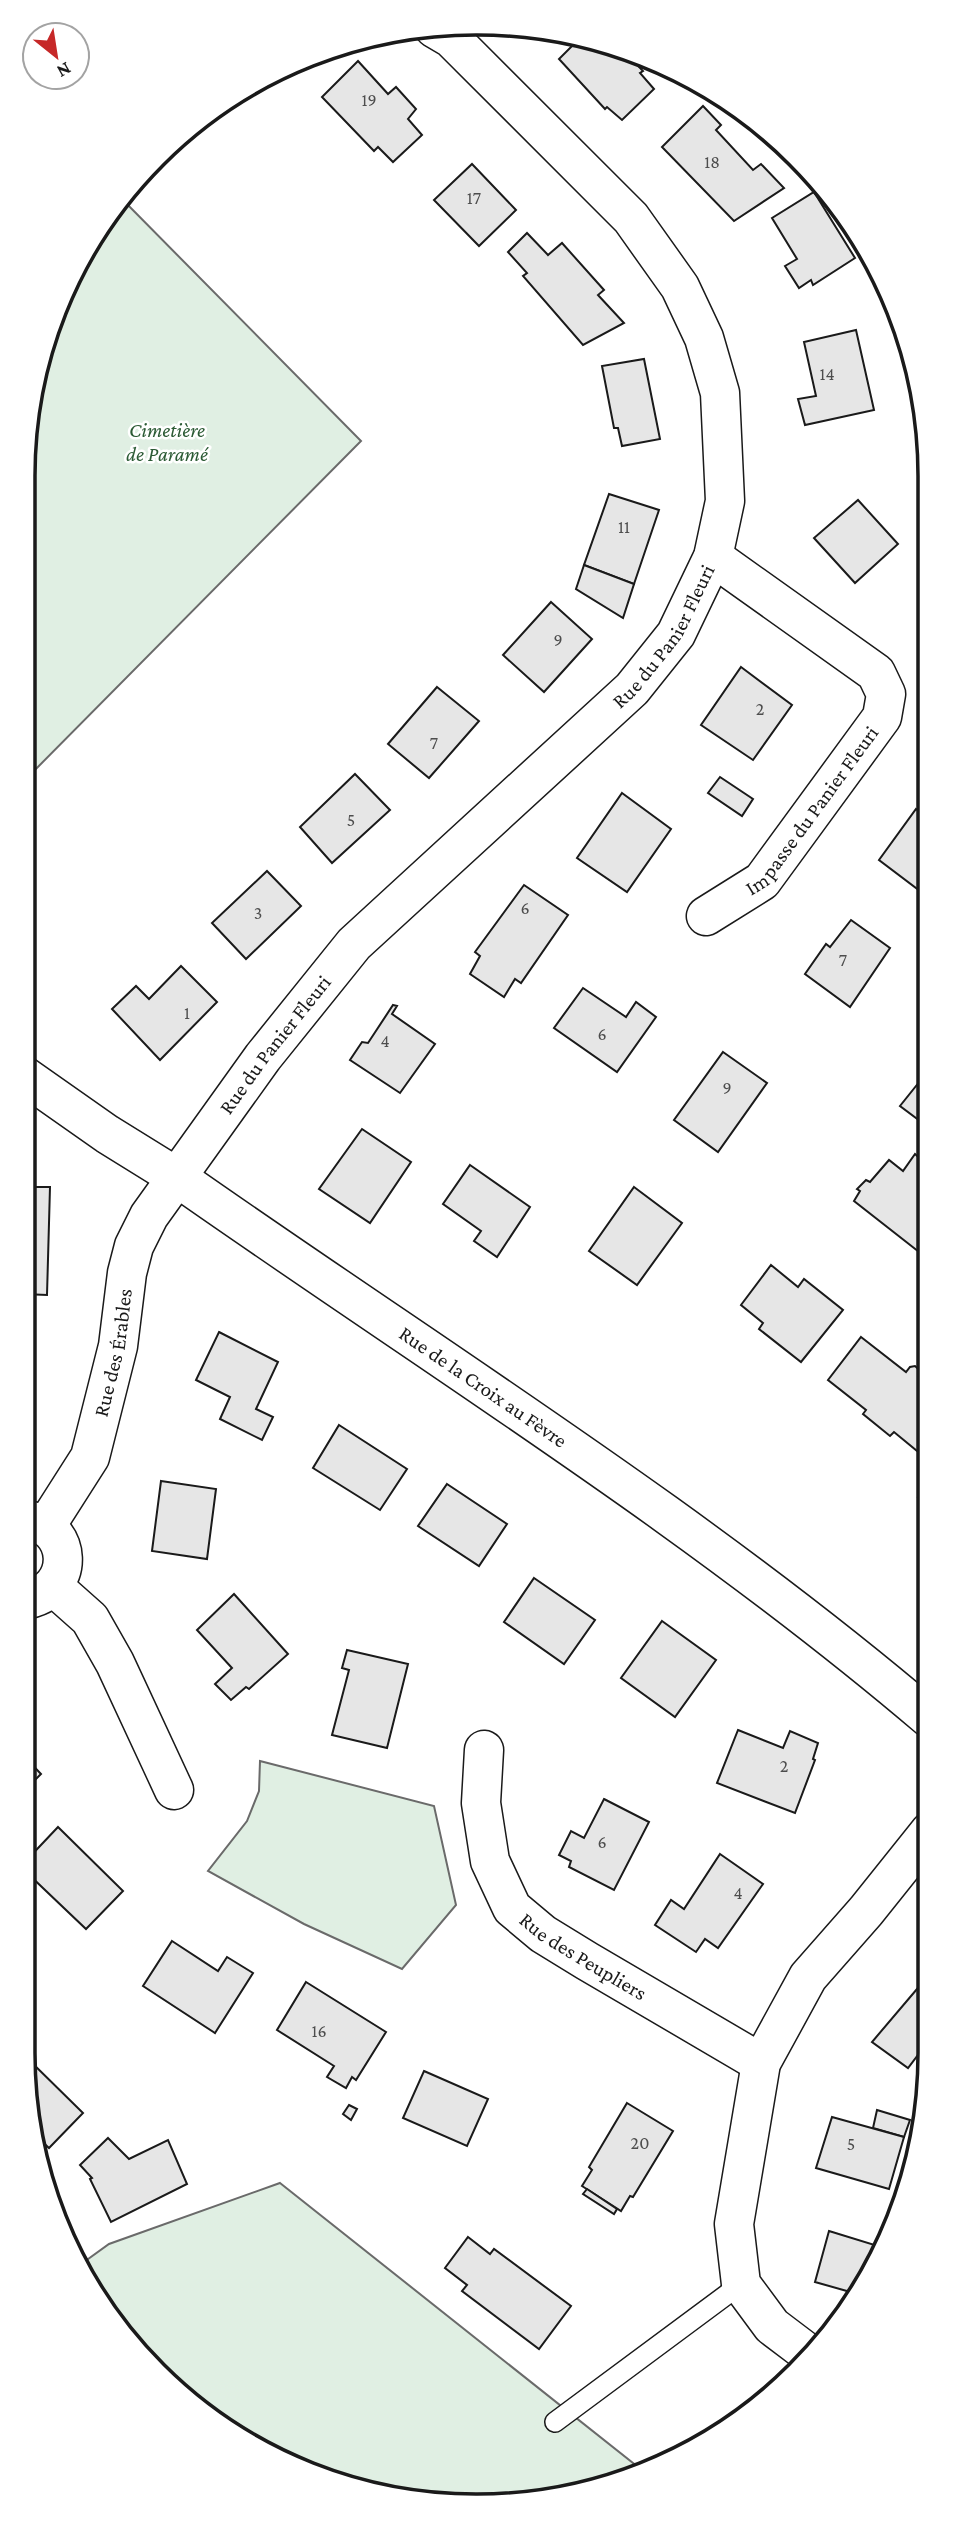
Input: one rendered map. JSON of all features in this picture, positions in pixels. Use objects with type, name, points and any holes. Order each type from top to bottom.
[{"type":"street","name":"Rue du Panier Fleuri","points":[[178,1178],[263,1057],[354,944],[632,689],[676,634],[713,557],[725,501],[720,393],[705,338],[680,287],[631,218],[448,36]]},
{"type":"street","name":"Impasse du Panier Fleuri","points":[[706,916],[762,881],[882,717],[886,694],[876,674],[713,557]]},
{"type":"street","name":"Rue de la Croix au Fèvre","points":[[35,1083],[107,1134],[178,1178],[703,1540],[918,1709]]},
{"type":"street","name":"Rue des Érables","points":[[35,1523],[90,1457],[118,1346],[127,1273],[134,1245],[149,1216],[178,1178]]},
{"type":"street","points":[[35,1523],[61,1545],[64,1567],[38,1594],[90,1619],[114,1663],[174,1790]]},
{"type":"street","name":"Rue des Peupliers","points":[[484,1750],[481,1803],[490,1861],[512,1908],[542,1934],[761,2063]]},
{"type":"street","points":[[803,2349],[772,2326],[741,2284],[734,2224],[761,2063],[808,1977],[918,1846]]},
{"type":"lane","points":[[555,2422],[741,2284]]},
{"type":"green space","name":"Cimetière de Paramé","points":[[128,205],[361,441],[35,770],[35,476],[43,390],[58,335],[81,281],[109,231]]},
{"type":"green space","points":[[260,1761],[434,1806],[456,1905],[402,1969],[304,1924],[208,1871],[247,1821],[259,1791]]},
{"type":"green space","points":[[280,2183],[635,2464],[563,2486],[476,2494],[390,2486],[335,2471],[308,2460],[231,2420],[164,2365],[109,2298],[87,2260],[109,2244]]},
{"type":"building","points":[[573,45],[618,58],[639,66],[643,71],[640,73],[654,89],[622,120],[607,107],[605,109],[559,59]]},
{"type":"building","points":[[358,61],[388,94],[396,87],[416,109],[408,119],[422,135],[393,162],[378,147],[374,151],[322,97]]},
{"type":"building","points":[[703,106],[721,125],[716,130],[753,170],[761,164],[784,188],[734,221],[662,147]]},
{"type":"building","points":[[472,164],[516,210],[479,246],[434,200]]},
{"type":"building","points":[[814,192],[855,258],[813,285],[811,280],[799,288],[785,266],[797,259],[772,218]]},
{"type":"building","points":[[527,233],[548,255],[562,243],[604,290],[598,295],[624,323],[583,345],[523,276],[527,273],[508,252]]},
{"type":"building","points":[[856,330],[874,410],[805,425],[798,399],[816,396],[804,342]]},
{"type":"building","points":[[644,359],[660,439],[622,446],[618,428],[614,428],[602,366]]},
{"type":"building","points":[[609,494],[659,510],[634,584],[584,565]]},
{"type":"building","points":[[858,500],[898,544],[855,583],[814,538]]},
{"type":"building","points":[[584,565],[634,584],[623,618],[576,589]]},
{"type":"building","points":[[551,602],[592,639],[544,692],[503,655]]},
{"type":"building","points":[[741,667],[792,705],[753,760],[701,725]]},
{"type":"building","points":[[437,687],[479,721],[429,778],[388,744]]},
{"type":"building","points":[[355,774],[390,810],[332,863],[300,827]]},
{"type":"building","points":[[720,777],[753,799],[742,816],[708,793]]},
{"type":"building","points":[[622,793],[671,829],[627,892],[577,858]]},
{"type":"building","points":[[916,809],[918,810],[918,889],[879,860]]},
{"type":"building","points":[[267,871],[301,906],[246,959],[212,923]]},
{"type":"building","points":[[524,885],[568,915],[521,983],[515,979],[504,997],[470,974],[480,956],[475,952]]},
{"type":"building","points":[[851,920],[890,948],[850,1007],[805,974],[826,944],[830,947]]},
{"type":"building","points":[[181,966],[217,1002],[160,1060],[112,1009],[136,986],[149,999]]},
{"type":"building","points":[[583,988],[626,1017],[636,1002],[656,1017],[617,1072],[554,1028]]},
{"type":"building","points":[[393,1005],[397,1006],[392,1014],[435,1044],[400,1093],[350,1060],[362,1042],[368,1043]]},
{"type":"building","points":[[723,1052],[767,1083],[718,1152],[674,1120]]},
{"type":"building","points":[[918,1084],[918,1120],[900,1106]]},
{"type":"building","points":[[362,1129],[411,1162],[370,1223],[319,1189]]},
{"type":"building","points":[[915,1154],[918,1157],[918,1251],[854,1201],[860,1191],[857,1189],[866,1180],[870,1182],[889,1160],[903,1171]]},
{"type":"building","points":[[470,1165],[530,1207],[497,1257],[474,1241],[481,1231],[443,1204]]},
{"type":"building","points":[[35,1187],[50,1187],[47,1295],[35,1294]]},
{"type":"building","points":[[634,1187],[682,1223],[637,1285],[589,1251]]},
{"type":"building","points":[[771,1265],[798,1287],[804,1279],[843,1310],[801,1362],[759,1329],[763,1323],[741,1305]]},
{"type":"building","points":[[219,1332],[278,1362],[256,1409],[273,1417],[262,1440],[220,1419],[230,1397],[196,1380]]},
{"type":"building","points":[[861,1337],[906,1372],[915,1366],[918,1369],[918,1452],[894,1432],[890,1436],[863,1414],[866,1410],[828,1380]]},
{"type":"building","points":[[339,1425],[407,1469],[380,1510],[313,1468]]},
{"type":"building","points":[[161,1481],[216,1489],[207,1559],[152,1551]]},
{"type":"building","points":[[447,1484],[507,1524],[479,1566],[418,1526]]},
{"type":"building","points":[[534,1578],[595,1620],[564,1664],[504,1622]]},
{"type":"building","points":[[234,1594],[288,1654],[249,1689],[246,1687],[231,1700],[215,1684],[232,1668],[197,1630]]},
{"type":"building","points":[[662,1621],[716,1660],[675,1717],[621,1678]]},
{"type":"building","points":[[347,1650],[408,1664],[387,1748],[332,1735],[349,1670],[342,1668]]},
{"type":"building","points":[[738,1730],[783,1748],[790,1731],[818,1743],[813,1759],[815,1760],[795,1813],[717,1783]]},
{"type":"building","points":[[35,1768],[41,1774],[35,1780]]},
{"type":"building","points":[[604,1799],[649,1822],[614,1890],[569,1867],[571,1861],[559,1855],[571,1831],[584,1838]]},
{"type":"building","points":[[58,1827],[123,1891],[86,1929],[35,1880],[35,1851]]},
{"type":"building","points":[[720,1854],[763,1884],[718,1948],[705,1939],[696,1952],[655,1925],[671,1900],[684,1909]]},
{"type":"building","points":[[172,1941],[218,1971],[227,1957],[253,1973],[215,2033],[143,1986]]},
{"type":"building","points":[[306,1982],[386,2032],[356,2080],[352,2077],[346,2088],[327,2077],[334,2066],[277,2030]]},
{"type":"building","points":[[918,1990],[918,2055],[908,2068],[872,2042]]},
{"type":"building","points":[[35,2066],[83,2113],[49,2148],[43,2139]]},
{"type":"building","points":[[424,2071],[488,2099],[467,2146],[403,2118]]},
{"type":"building","points":[[627,2103],[673,2131],[633,2197],[630,2196],[621,2211],[582,2186],[592,2170],[589,2167]]},
{"type":"building","points":[[349,2105],[357,2109],[351,2120],[343,2114]]},
{"type":"building","points":[[877,2110],[910,2120],[904,2137],[873,2128]]},
{"type":"building","points":[[832,2117],[904,2137],[889,2189],[816,2168]]},
{"type":"building","points":[[108,2138],[129,2159],[168,2140],[187,2184],[111,2222],[90,2179],[92,2178],[80,2165]]},
{"type":"building","points":[[587,2189],[617,2209],[614,2214],[583,2194]]},
{"type":"building","points":[[829,2231],[874,2245],[848,2291],[815,2282]]},
{"type":"building","points":[[468,2237],[490,2254],[494,2249],[571,2306],[539,2349],[462,2291],[467,2285],[445,2268]]}]
